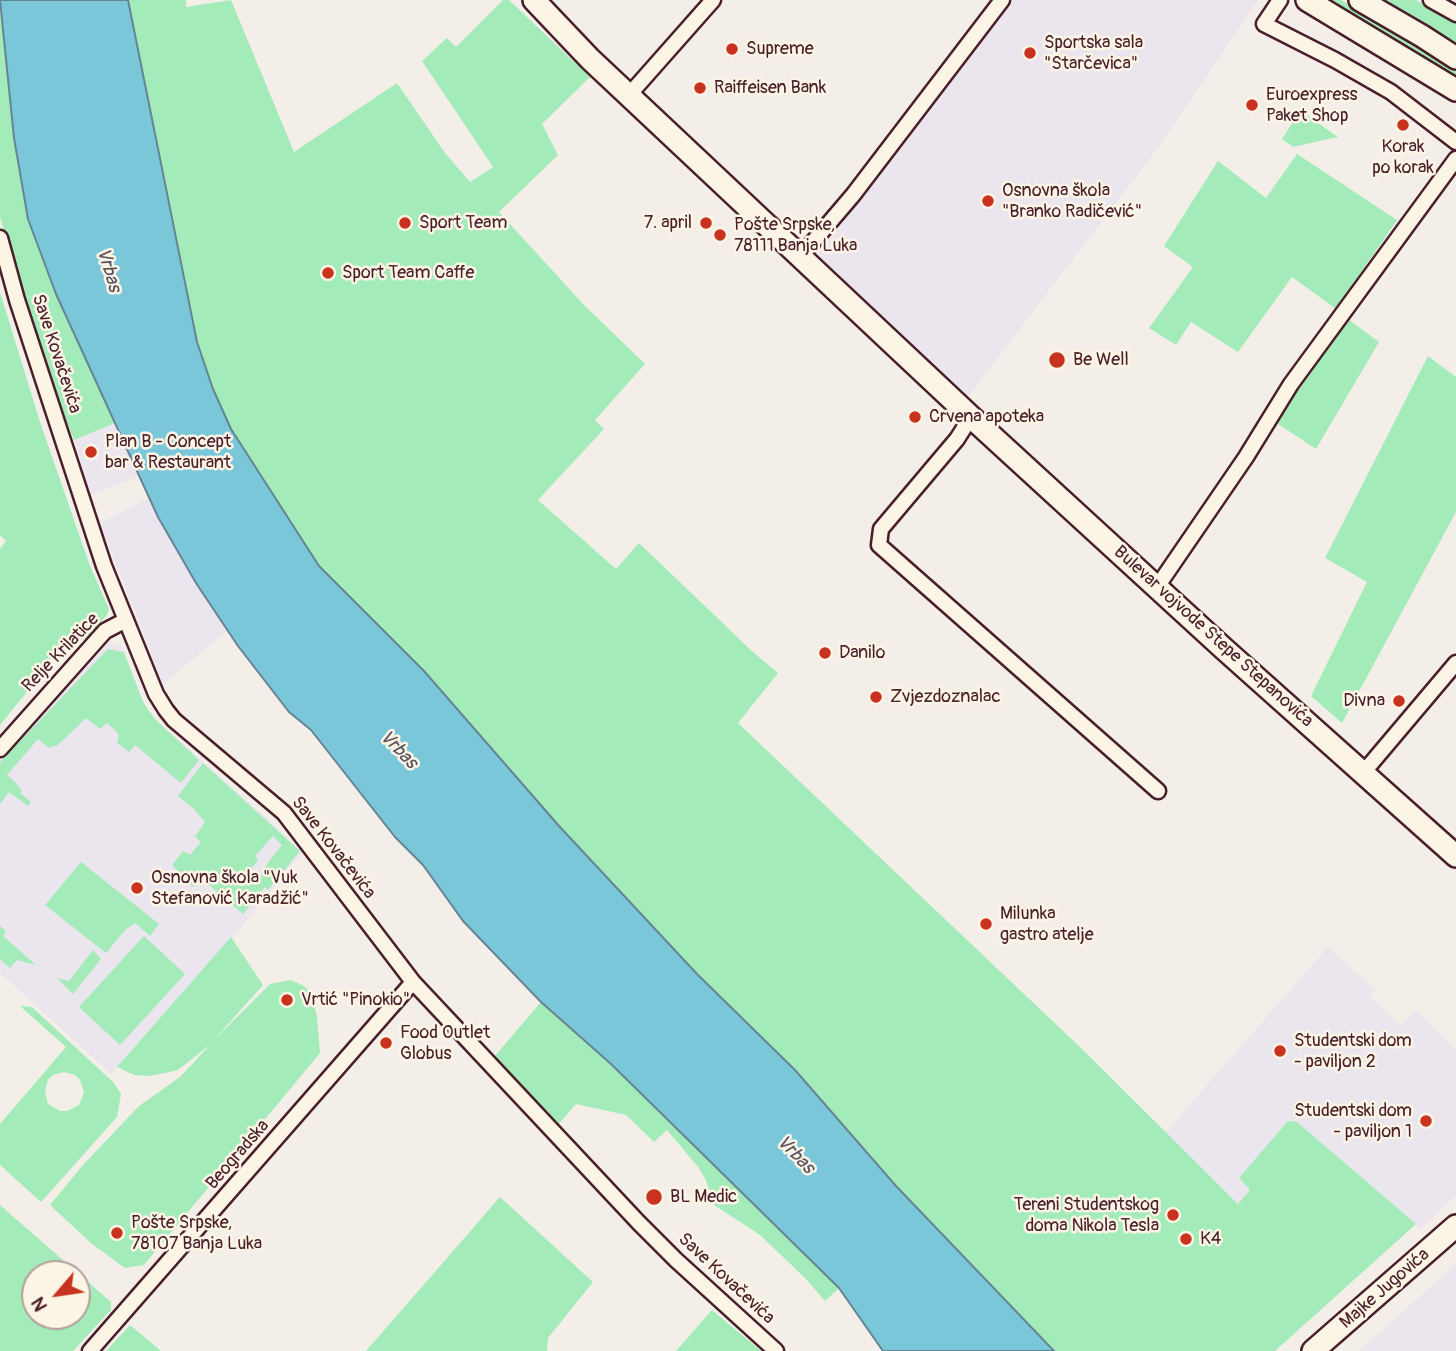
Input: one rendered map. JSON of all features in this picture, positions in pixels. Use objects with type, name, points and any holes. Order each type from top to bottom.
[{"type":"street","name":"Bulevar vojvode Stepe Stepanovića","points":[[534,0],[590,59],[971,417],[1456,856]]},
{"type":"street","points":[[629,95],[713,0]]},
{"type":"street","points":[[801,256],[853,195],[1002,0]]},
{"type":"street","points":[[1280,0],[1264,24],[1391,92],[1456,142]]},
{"type":"street","points":[[1307,0],[1456,90]]},
{"type":"street","points":[[1360,0],[1456,58]]},
{"type":"street","points":[[1431,0],[1456,14]]},
{"type":"street","points":[[1157,587],[1246,457],[1291,384],[1456,159]]},
{"type":"street","name":"Save Kovačevića","points":[[0,239],[17,300],[103,565],[156,694],[174,720],[284,813],[413,982],[676,1260],[776,1351]]},
{"type":"street","points":[[971,417],[957,439],[881,529],[879,545],[1158,791]]},
{"type":"street","name":"Relje Krilatice","points":[[0,748],[104,631],[126,620]]},
{"type":"street","points":[[1363,773],[1456,663]]},
{"type":"street","name":"Beogradska","points":[[90,1351],[413,982]]},
{"type":"street","name":"Majke Jugovića","points":[[1313,1351],[1456,1226]]},
{"type":"shaded area","name":"Osnovna škola \"Branko Radičević\"","points":[[1014,0],[1258,0],[1158,148],[967,398],[818,255]]},
{"type":"shaded area","points":[[115,423],[139,476],[91,495],[74,440]]},
{"type":"shaded area","points":[[149,498],[196,583],[228,630],[163,684],[100,523]]},
{"type":"shaded area","name":"Osnovna škola \"Vuk Stefanović Karadžić\"","points":[[109,643],[121,645],[145,706],[154,718],[302,853],[245,923],[111,1074],[0,973],[0,757]]},
{"type":"shaded area","points":[[1328,947],[1376,990],[1370,996],[1401,1025],[1416,1010],[1456,1050],[1456,1195],[1421,1229],[1297,1122],[1239,1178],[1251,1190],[1239,1204],[1165,1133]]},
{"type":"shaded area","points":[[1456,1264],[1456,1351],[1359,1351]]},
{"type":"green space","points":[[128,0],[186,0],[186,7],[231,0],[294,152],[397,83],[445,153],[470,182],[493,167],[422,61],[447,38],[456,47],[503,0],[509,0],[590,77],[542,124],[558,155],[499,212],[583,304],[645,364],[595,420],[604,429],[538,500],[616,569],[639,543],[778,673],[738,723],[1080,1047],[1238,1204],[1250,1190],[1239,1178],[1288,1121],[1297,1122],[1416,1224],[1275,1351],[1054,1351],[896,1186],[795,1070],[697,974],[559,826],[424,671],[319,566],[231,429],[213,389],[197,342]]},
{"type":"green space","points":[[1324,0],[1341,0],[1456,69],[1456,80]]},
{"type":"green space","points":[[1372,0],[1416,0],[1456,23],[1456,50]]},
{"type":"green space","points":[[0,11],[28,219],[56,294],[115,423],[74,440],[40,354],[0,217]]},
{"type":"green space","points":[[1300,111],[1338,137],[1293,147],[1282,139]]},
{"type":"green space","points":[[1297,154],[1397,220],[1336,309],[1292,277],[1238,352],[1191,322],[1176,345],[1149,328],[1193,267],[1164,246],[1218,161],[1266,198]]},
{"type":"green space","points":[[0,292],[40,422],[90,566],[109,609],[86,639],[75,633],[0,725],[0,549],[6,541],[0,535]]},
{"type":"green space","points":[[1345,317],[1379,342],[1316,449],[1275,422]]},
{"type":"green space","points":[[1428,356],[1456,377],[1456,512],[1342,723],[1311,696],[1367,582],[1325,558]]},
{"type":"green space","points":[[108,649],[124,652],[143,702],[154,718],[199,760],[181,783],[135,745],[129,752],[117,743],[119,734],[107,723],[100,729],[86,718],[58,745],[49,748],[38,739],[7,775],[22,791],[20,793],[31,802],[28,806],[9,792],[0,804],[0,762]]},
{"type":"green space","points":[[203,763],[300,851],[268,890],[265,887],[243,914],[201,878],[193,887],[172,865],[183,851],[190,855],[201,842],[195,837],[205,822],[178,796]],"holes":[[[273,836],[282,845],[267,864],[259,880],[261,883],[248,872],[258,860],[255,856]]]},
{"type":"green space","points":[[81,862],[159,924],[150,936],[135,923],[125,930],[106,953],[45,905]]},
{"type":"green space","points":[[0,926],[6,931],[3,936],[36,965],[17,960],[10,968],[0,959]]},
{"type":"green space","points":[[144,936],[185,974],[120,1045],[79,1007]]},
{"type":"green space","points":[[231,937],[263,985],[213,1041],[270,984],[291,980],[311,993],[317,1017],[320,1053],[144,1265],[125,1268],[92,1244],[50,1205],[83,1165],[139,1106],[180,1077],[211,1044],[178,1070],[148,1076],[134,1075],[117,1067]]},
{"type":"green space","points":[[93,950],[101,959],[73,994],[57,978],[69,981]]},
{"type":"green space","points":[[541,1002],[611,1064],[839,1288],[825,1301],[760,1235],[714,1205],[706,1180],[698,1167],[667,1130],[654,1142],[626,1115],[576,1104],[557,1126],[494,1057]]},
{"type":"green space","points":[[20,1006],[32,1007],[114,1083],[121,1094],[117,1117],[41,1202],[0,1165],[0,1124],[66,1047]],"holes":[[[64,1072],[75,1075],[80,1080],[84,1093],[79,1105],[67,1111],[60,1111],[48,1104],[45,1091],[48,1080],[53,1075]]]},
{"type":"green space","points":[[500,1197],[593,1282],[548,1338],[547,1351],[366,1351]]},
{"type":"green space","points":[[0,1205],[63,1260],[21,1260],[21,1330],[91,1330],[91,1285],[111,1302],[111,1310],[73,1351],[0,1351]]},
{"type":"green space","points":[[712,1310],[761,1351],[676,1351]]},
{"type":"green space","points":[[130,1325],[141,1334],[161,1351],[106,1351]]},
{"type":"water","name":"Vrbas","points":[[0,0],[128,0],[197,342],[213,389],[231,429],[319,566],[424,671],[559,826],[697,974],[795,1070],[896,1186],[1054,1351],[883,1351],[839,1288],[611,1064],[541,1002],[463,921],[423,865],[395,837],[311,730],[289,712],[238,646],[196,583],[158,517],[56,294],[28,219],[14,138]]},
{"type":"place","name":"Supreme","points":[[732,49]]},
{"type":"place","name":"Sportska sala \"Starčevica\"","points":[[1030,53]]},
{"type":"place","name":"Raiffeisen Bank","points":[[700,88]]},
{"type":"place","name":"Euroexpress Paket Shop","points":[[1252,105]]},
{"type":"place","name":"Korak po korak","points":[[1403,125]]},
{"type":"place","name":"Osnovna škola \"Branko Radičević\"","points":[[988,201]]},
{"type":"place","name":"Sport Team","points":[[405,223]]},
{"type":"place","name":"7. april","points":[[706,223]]},
{"type":"place","name":"Pošte Srpske, 78111 Banja Luka","points":[[720,235]]},
{"type":"place","name":"Sport Team Caffe","points":[[328,273]]},
{"type":"place","name":"Be Well","points":[[1057,360]]},
{"type":"place","name":"Crvena apoteka","points":[[915,417]]},
{"type":"place","name":"Plan B - Concept bar & Restaurant","points":[[91,452]]},
{"type":"place","name":"Danilo","points":[[825,653]]},
{"type":"place","name":"Zvjezdoznalac","points":[[876,697]]},
{"type":"place","name":"Divna","points":[[1399,701]]},
{"type":"place","name":"Osnovna škola \"Vuk Stefanović Karadžić\"","points":[[137,888]]},
{"type":"place","name":"Milunka gastro atelje","points":[[986,924]]},
{"type":"place","name":"Vrtić \"Pinokio\"","points":[[287,1000]]},
{"type":"place","name":"Food Outlet Globus","points":[[386,1043]]},
{"type":"place","name":"Studentski dom - paviljon 2","points":[[1280,1051]]},
{"type":"place","name":"Studentski dom - paviljon 1","points":[[1426,1121]]},
{"type":"place","name":"BL Medic","points":[[654,1197]]},
{"type":"place","name":"Tereni Studentskog doma Nikola Tesla","points":[[1173,1215]]},
{"type":"place","name":"Pošte Srpske, 78107 Banja Luka","points":[[117,1233]]},
{"type":"place","name":"K4","points":[[1186,1239]]}]
